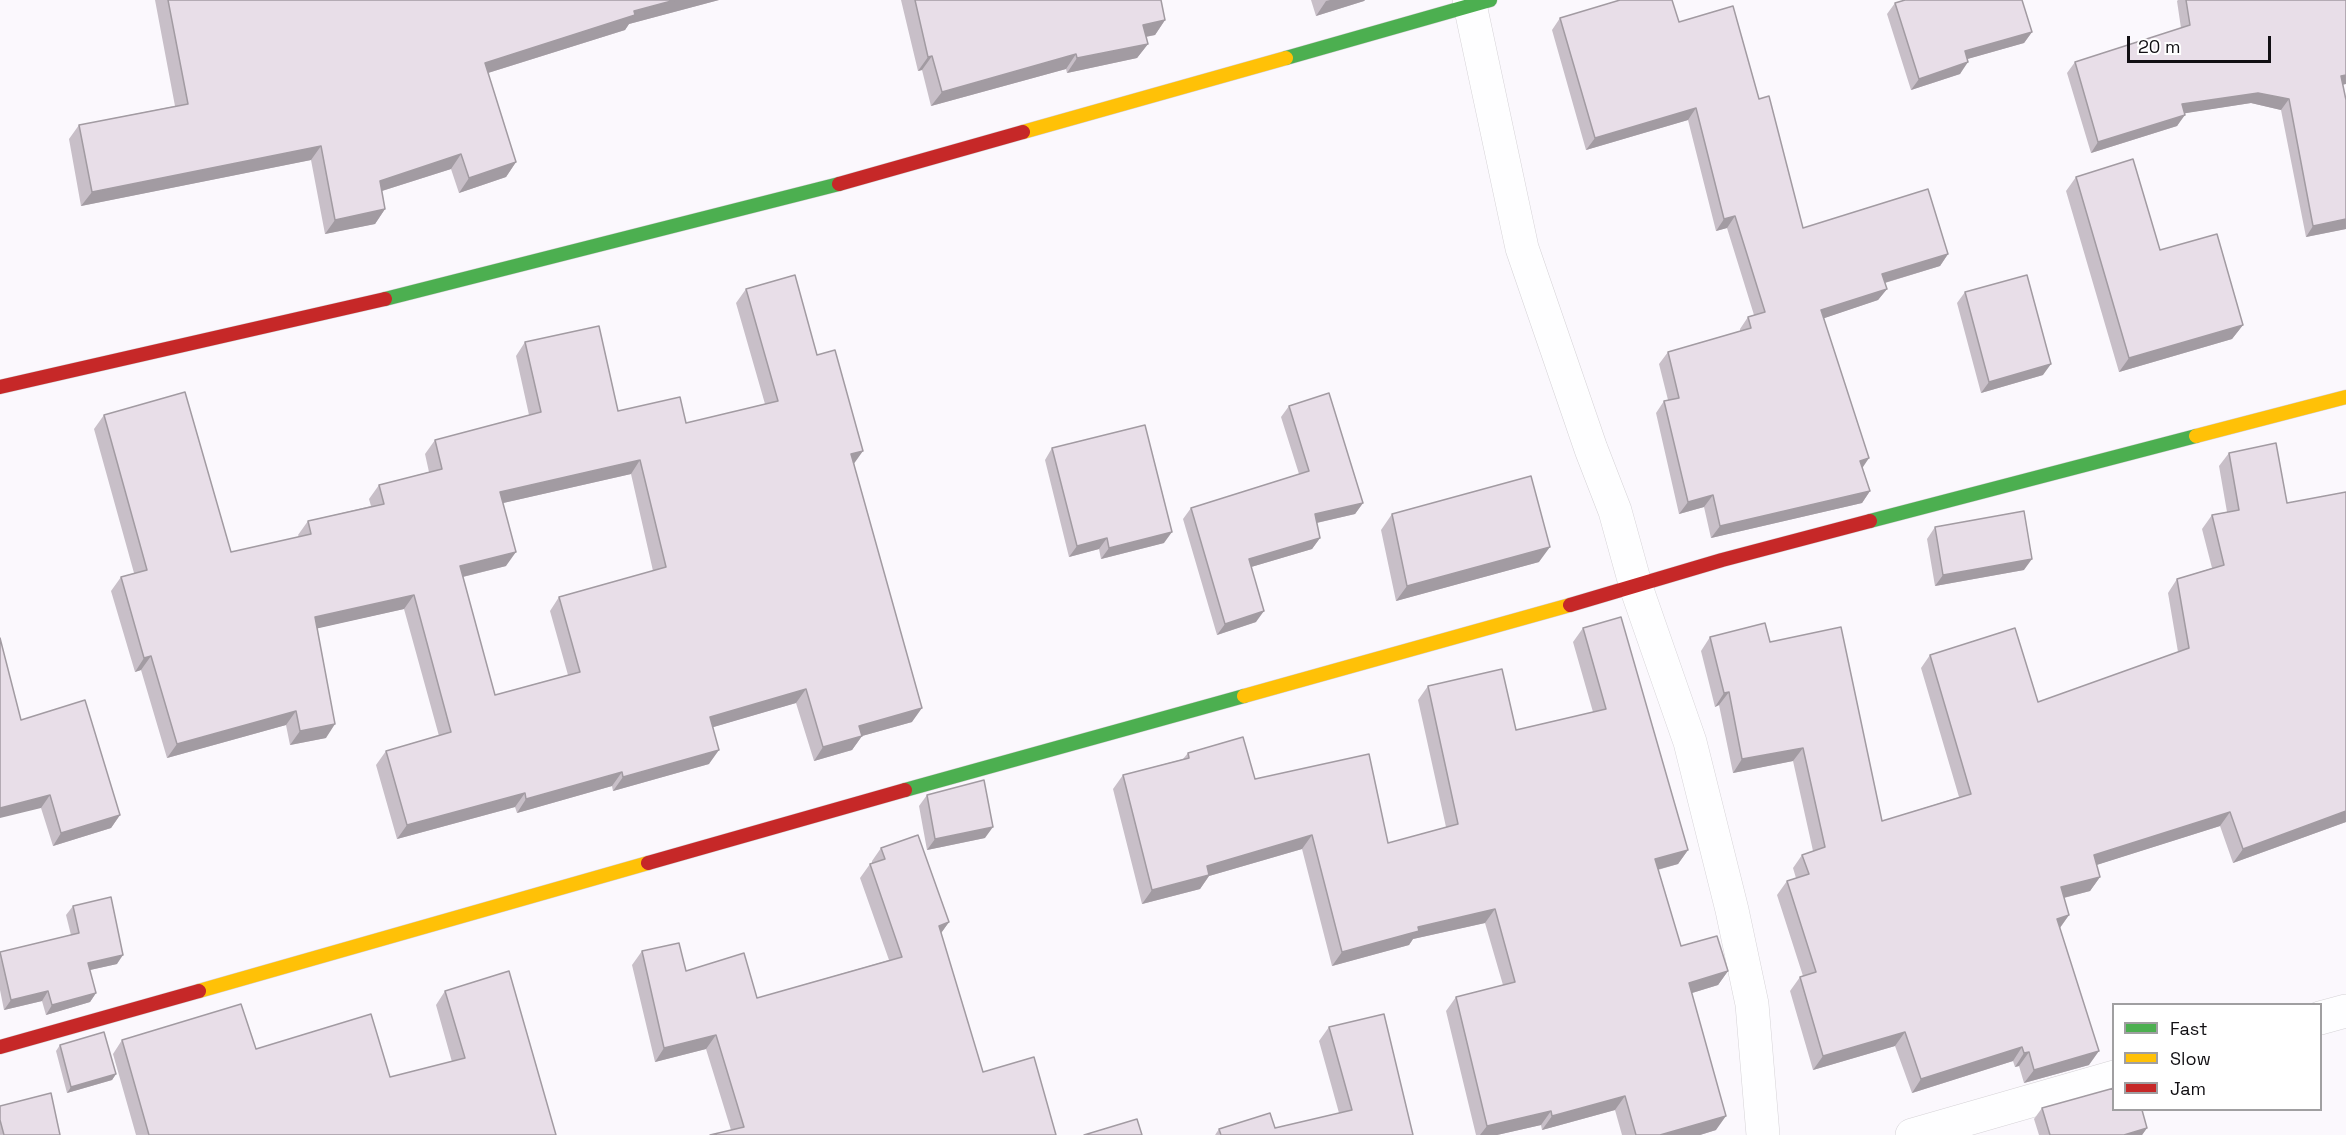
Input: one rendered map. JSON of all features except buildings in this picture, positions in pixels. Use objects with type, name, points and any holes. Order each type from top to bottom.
[{"type":"street","points":[[0,387],[395,297],[854,180],[1477,2],[1522,248],[1591,449],[1615,511],[1636,587],[1690,742],[1732,910],[1752,1004],[1763,1135]]},
{"type":"street","points":[[0,1047],[896,793],[1636,587],[1722,560],[2346,397]]},
{"type":"street","points":[[2322,1017],[2346,1011]]},
{"type":"street","points":[[1912,1135],[2112,1078]]},
{"type":"traffic: fast","points":[[1286,58],[1490,0]]},
{"type":"traffic: fast","points":[[385,299],[839,184]]},
{"type":"traffic: fast","points":[[1870,521],[2196,436]]},
{"type":"traffic: fast","points":[[905,790],[1244,696]]},
{"type":"traffic: slow","points":[[1023,132],[1286,58]]},
{"type":"traffic: slow","points":[[2196,436],[2346,397]]},
{"type":"traffic: slow","points":[[1244,696],[1570,605]]},
{"type":"traffic: slow","points":[[199,991],[648,863]]},
{"type":"traffic: jam","points":[[839,184],[1023,132]]},
{"type":"traffic: jam","points":[[0,387],[385,299]]},
{"type":"traffic: jam","points":[[1570,605],[1722,560],[1870,521]]},
{"type":"traffic: jam","points":[[648,863],[905,790]]},
{"type":"traffic: jam","points":[[0,1047],[199,991]]}]
